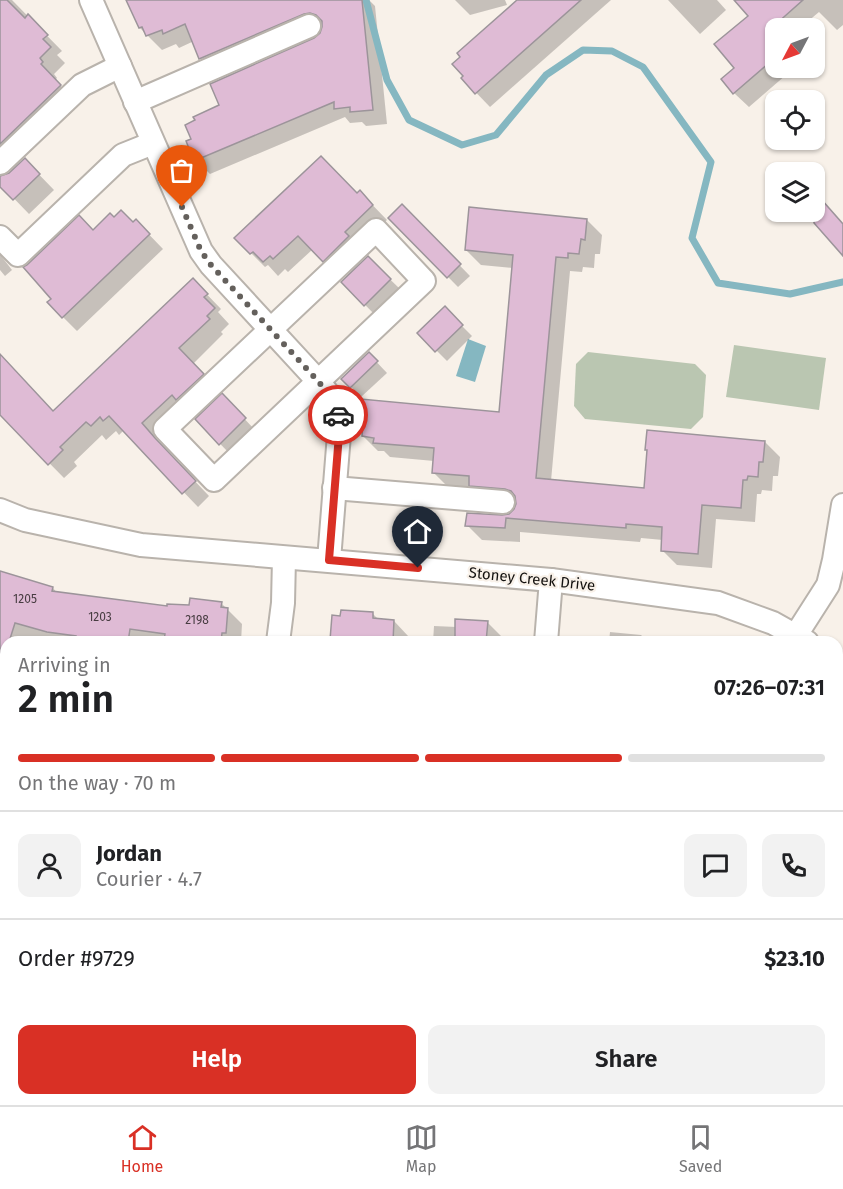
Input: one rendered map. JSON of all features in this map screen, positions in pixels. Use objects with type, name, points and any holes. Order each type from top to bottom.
[{"type":"street","points":[[91,0],[201,251],[333,400],[340,422],[329,560]]},
{"type":"street","points":[[135,102],[309,26]]},
{"type":"street","points":[[0,163],[82,85],[120,66]]},
{"type":"street","points":[[0,237],[18,255],[123,155],[153,143]]},
{"type":"street","points":[[376,230],[424,281],[214,480],[165,429],[270,329],[376,230]]},
{"type":"street","points":[[334,488],[503,502]]},
{"type":"street","points":[[803,636],[828,585],[843,506]]},
{"type":"street","name":"Stoney Creek Drive","points":[[0,510],[25,520],[141,545],[551,580],[718,603],[773,623],[798,636]]},
{"type":"street","points":[[279,636],[283,603],[284,558]]},
{"type":"street","points":[[546,636],[551,580]]},
{"type":"green space","points":[[734,345],[826,358],[819,410],[726,397]]},
{"type":"green space","points":[[588,352],[695,364],[706,375],[703,417],[691,429],[585,419],[574,406],[576,364]]},
{"type":"water","points":[[468,339],[486,346],[475,382],[456,376]]},
{"type":"building","points":[[0,0],[7,0],[25,18],[28,14],[48,35],[43,39],[51,47],[40,58],[43,62],[41,64],[61,85],[0,144]]},
{"type":"building","points":[[126,0],[362,0],[373,110],[350,112],[350,107],[334,109],[334,102],[194,161],[186,141],[191,139],[185,125],[195,120],[193,117],[219,105],[210,84],[314,38],[320,33],[322,21],[316,15],[304,14],[199,59],[185,24],[163,34],[162,30],[146,36],[142,27],[139,28]]},
{"type":"building","points":[[517,0],[581,0],[475,94],[452,64],[460,57],[457,53]]},
{"type":"building","points":[[734,0],[803,0],[783,18],[765,18],[765,66],[733,94],[721,79],[734,68],[714,44],[748,16]]},
{"type":"building","points":[[321,156],[357,193],[360,190],[373,205],[345,232],[349,236],[323,262],[298,236],[273,259],[270,256],[263,262],[253,252],[250,254],[234,238]]},
{"type":"building","points":[[25,158],[40,174],[13,200],[0,187],[0,176],[9,173]]},
{"type":"building","points":[[402,204],[461,264],[447,278],[388,218]]},
{"type":"building","points":[[825,204],[843,224],[843,256],[814,223],[825,222]]},
{"type":"building","points":[[469,207],[587,219],[585,240],[581,239],[579,254],[568,253],[568,258],[556,257],[536,478],[644,488],[647,430],[765,441],[763,462],[759,462],[758,477],[748,476],[747,480],[743,480],[741,508],[702,505],[698,554],[661,551],[662,527],[626,524],[626,528],[506,518],[505,528],[465,526],[467,513],[509,514],[516,504],[515,496],[511,491],[505,489],[469,486],[469,476],[432,473],[434,448],[373,443],[374,438],[362,436],[361,399],[499,412],[513,255],[465,250]]},
{"type":"building","points":[[121,210],[133,222],[136,219],[150,234],[62,318],[47,302],[51,299],[23,267],[79,215],[93,230],[110,213],[114,217]]},
{"type":"building","points":[[368,256],[391,279],[364,306],[341,282]]},
{"type":"building","points":[[193,278],[208,294],[204,297],[215,308],[207,316],[210,319],[179,348],[204,374],[176,400],[172,395],[142,423],[196,481],[182,494],[109,416],[103,421],[100,417],[91,426],[86,422],[60,447],[63,450],[48,465],[0,415],[0,354],[53,411]]},
{"type":"building","points":[[445,306],[463,325],[435,352],[417,333]]},
{"type":"building","points":[[369,352],[378,361],[350,388],[341,379]]},
{"type":"building","points":[[222,393],[246,418],[219,445],[195,419]]},
{"type":"building","points":[[0,571],[53,587],[52,591],[167,606],[167,604],[189,605],[190,598],[222,602],[221,607],[228,608],[226,633],[222,633],[222,636],[165,636],[165,634],[130,629],[129,636],[76,636],[47,632],[15,623],[11,636],[0,636]]},
{"type":"building","points":[[341,610],[373,612],[373,618],[394,620],[393,636],[330,636],[332,615],[340,616]]},
{"type":"building","points":[[455,619],[488,621],[487,636],[455,636]]},
{"type":"waterway","points":[[366,0],[387,80],[409,120],[462,145],[496,135],[546,75],[583,50],[612,51],[643,67],[711,162],[692,238],[718,283],[790,294],[843,282]]},
{"type":"way so far","points":[[182,207],[201,251],[211,265],[318,381],[333,400],[338,415]]},
{"type":"route","points":[[338,415],[340,422],[329,560],[418,568]]}]
